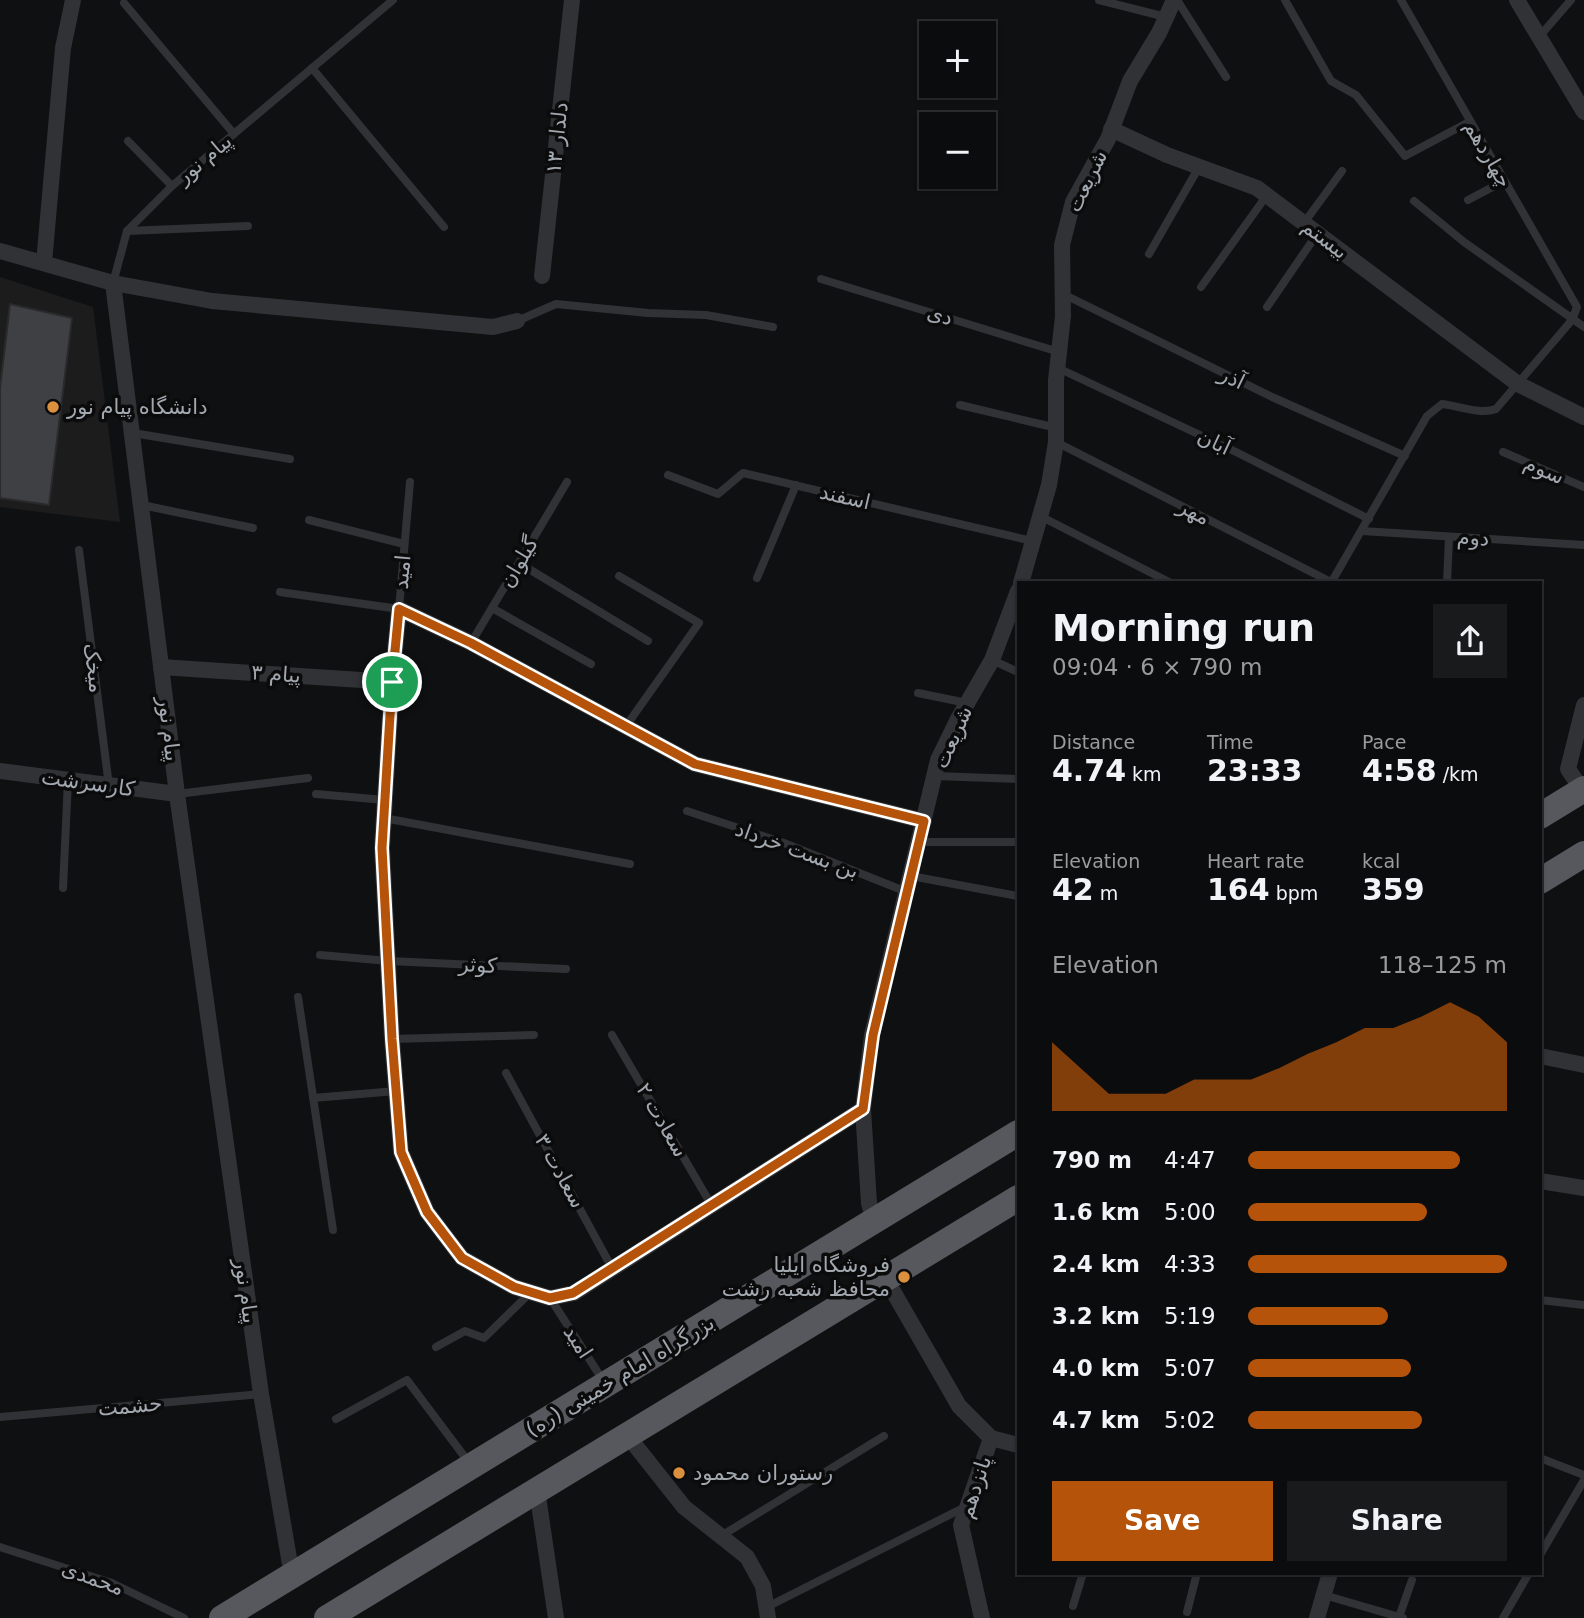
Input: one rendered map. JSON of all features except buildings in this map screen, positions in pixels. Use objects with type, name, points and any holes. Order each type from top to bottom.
[{"type":"highway","points":[[1542,815],[1583,790]]},
{"type":"highway","points":[[1542,880],[1584,855]]},
{"type":"highway","name":"بزرگراه امام خمینی (ره)","points":[[222,1618],[1017,1134]]},
{"type":"highway","points":[[327,1618],[361,1608],[537,1490],[1017,1199]]},
{"type":"street","points":[[44,263],[63,48],[72,0]]},
{"type":"street","name":"دلدار ۱۳","points":[[542,276],[572,0]]},
{"type":"street","name":"شریعت","points":[[1022,581],[1049,485],[1057,435],[1058,360],[1063,316],[1062,245],[1073,202],[1111,129],[1130,81],[1175,0]]},
{"type":"street","points":[[1517,0],[1584,112]]},
{"type":"street","name":"بیستم","points":[[1111,129],[1167,155],[1257,188],[1518,384],[1584,417]]},
{"type":"street","points":[[0,251],[113,283],[212,301],[493,327],[517,321]]},
{"type":"street","name":"پیام نور","points":[[113,283],[177,794],[261,1394],[292,1576]]},
{"type":"street","name":"شریعت","points":[[874,1221],[869,1203],[863,1109],[873,1035],[938,760],[992,660],[1017,594]]},
{"type":"street","points":[[399,609],[471,643],[695,764],[924,821]]},
{"type":"street","name":"امید","points":[[399,609],[382,848],[401,1152],[427,1212],[462,1258],[514,1287],[550,1298]]},
{"type":"street","name":"پیام ۳","points":[[161,667],[392,682]]},
{"type":"street","points":[[1583,790],[1568,769],[1584,705]]},
{"type":"street","name":"کارسرشت","points":[[0,771],[177,794]]},
{"type":"street","points":[[1542,1056],[1584,1065]]},
{"type":"street","points":[[550,1298],[573,1293],[613,1270],[863,1109]]},
{"type":"street","points":[[1542,1181],[1584,1188]]},
{"type":"street","points":[[886,1279],[959,1406],[991,1438],[1014,1442]]},
{"type":"street","points":[[627,1436],[684,1507],[747,1557],[763,1586],[767,1612]]},
{"type":"street","name":"پانزدهم","points":[[982,1618],[961,1525],[991,1438]]},
{"type":"street","points":[[537,1490],[556,1618]]},
{"type":"street","points":[[1317,1618],[1329,1575]]},
{"type":"lane","name":"پیام نور","points":[[113,283],[127,231],[172,186],[393,0]]},
{"type":"lane","points":[[1099,0],[1166,17]]},
{"type":"lane","points":[[1175,0],[1226,77]]},
{"type":"lane","points":[[1284,0],[1331,81],[1356,95],[1405,156],[1469,122]]},
{"type":"lane","name":"چهاردهم","points":[[1401,0],[1577,307],[1572,320]]},
{"type":"lane","points":[[1539,37],[1571,0]]},
{"type":"lane","points":[[124,3],[234,134]]},
{"type":"lane","points":[[312,68],[444,228]]},
{"type":"lane","points":[[128,141],[172,186]]},
{"type":"lane","points":[[1149,254],[1199,167]]},
{"type":"lane","points":[[1267,307],[1342,171]]},
{"type":"lane","points":[[1468,200],[1504,181]]},
{"type":"lane","points":[[1200,287],[1267,195]]},
{"type":"lane","points":[[1414,201],[1464,242],[1584,327]]},
{"type":"lane","points":[[127,231],[248,226]]},
{"type":"lane","name":"دی","points":[[821,279],[1058,360]]},
{"type":"lane","name":"آذر","points":[[1062,294],[1272,397],[1405,456]]},
{"type":"lane","points":[[517,321],[556,304],[648,313],[706,315],[773,327]]},
{"type":"lane","points":[[1332,581],[1427,416],[1442,404],[1486,413],[1496,409],[1572,320]]},
{"type":"lane","name":"آبان","points":[[1058,360],[1369,519]]},
{"type":"lane","name":"مهر","points":[[960,405],[1057,435],[1329,581]]},
{"type":"lane","points":[[133,433],[290,459]]},
{"type":"lane","name":"سوم","points":[[1503,452],[1584,487]]},
{"type":"lane","name":"اسفند","points":[[667,475],[718,494],[743,473],[1032,541]]},
{"type":"lane","name":"امید","points":[[399,609],[410,482]]},
{"type":"lane","name":"گیلوان","points":[[471,643],[567,482]]},
{"type":"lane","points":[[757,578],[796,485]]},
{"type":"lane","points":[[142,505],[253,528]]},
{"type":"lane","points":[[1040,516],[1167,581]]},
{"type":"lane","points":[[309,520],[404,544]]},
{"type":"lane","name":"دوم","points":[[1362,531],[1584,545]]},
{"type":"lane","points":[[1447,581],[1449,537]]},
{"type":"lane","name":"میخک","points":[[79,550],[109,786]]},
{"type":"lane","points":[[519,563],[648,641]]},
{"type":"lane","points":[[619,576],[699,623],[626,726]]},
{"type":"lane","points":[[280,592],[399,609]]},
{"type":"lane","points":[[492,608],[591,664]]},
{"type":"lane","points":[[992,660],[1017,672]]},
{"type":"lane","points":[[918,694],[967,703]]},
{"type":"lane","points":[[935,776],[1017,779]]},
{"type":"lane","points":[[177,794],[309,778]]},
{"type":"lane","points":[[63,888],[68,780]]},
{"type":"lane","points":[[316,794],[385,800]]},
{"type":"lane","name":"بن بست خرداد","points":[[687,810],[909,884],[1017,896]]},
{"type":"lane","points":[[384,818],[630,864]]},
{"type":"lane","points":[[919,842],[1017,842]]},
{"type":"lane","name":"کوثر","points":[[320,955],[566,969]]},
{"type":"lane","points":[[298,997],[333,1230]]},
{"type":"lane","points":[[392,1039],[534,1035]]},
{"type":"lane","name":"سعادت ۲","points":[[612,1035],[712,1206]]},
{"type":"lane","name":"سعادت ۳","points":[[506,1073],[613,1270]]},
{"type":"lane","points":[[313,1098],[396,1091]]},
{"type":"lane","points":[[436,1347],[465,1331],[484,1338],[531,1292]]},
{"type":"lane","name":"امید","points":[[550,1298],[605,1385]]},
{"type":"lane","points":[[1542,1300],[1584,1305]]},
{"type":"lane","points":[[336,1419],[407,1380],[472,1466]]},
{"type":"lane","name":"حشمت","points":[[0,1417],[261,1394]]},
{"type":"lane","points":[[721,1536],[884,1436]]},
{"type":"lane","points":[[1542,1459],[1584,1477],[1542,1551]]},
{"type":"lane","points":[[767,1612],[968,1506]]},
{"type":"lane","name":"محمدی","points":[[0,1546],[112,1583],[184,1618]]},
{"type":"lane","points":[[1073,1606],[1082,1575]]},
{"type":"lane","points":[[1187,1612],[1196,1575]]},
{"type":"lane","points":[[1503,1618],[1528,1575]]},
{"type":"lane","points":[[1324,1595],[1401,1618],[1412,1580]]},
{"type":"shaded area","name":"دانشگاه پیام نور","points":[[0,277],[93,307],[120,522],[0,507]]},
{"type":"place","name":"دانشگاه پیام نور","points":[[53,407]]},
{"type":"place","name":"فروشگاه ایلیا محافظ شعبه رشت","points":[[904,1277]]},
{"type":"place","name":"رستوران محمود","points":[[679,1473]]},
{"type":"route","points":[[399,609],[471,643],[695,764],[924,821],[873,1035],[863,1109],[573,1293],[550,1298],[514,1287],[462,1258],[427,1212],[401,1152],[382,848],[392,682],[399,609]]}]
